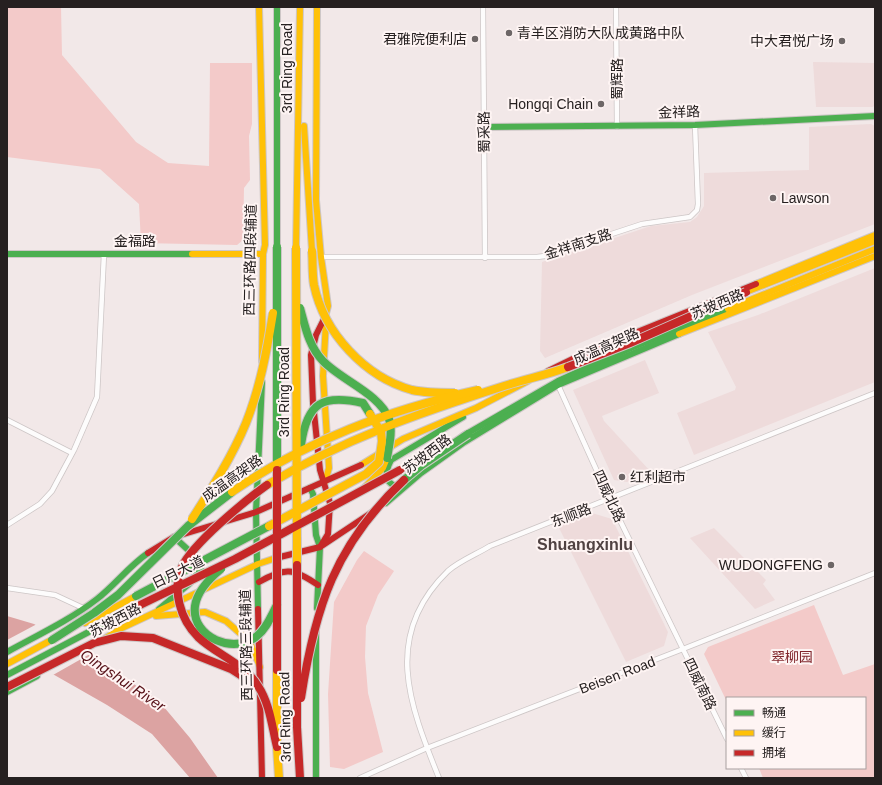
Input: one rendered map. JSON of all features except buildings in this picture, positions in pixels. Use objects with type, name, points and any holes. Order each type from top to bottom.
[{"type":"main road","name":"西三环路四段辅道","points":[[256,512],[261,415],[263,254],[265,245],[259,7]]},
{"type":"main road","name":"3rd Ring Road","points":[[277,7],[277,747],[279,778]]},
{"type":"main road","name":"3rd Ring Road","points":[[300,7],[300,81],[296,248],[296,726],[300,778]]},
{"type":"main road","points":[[317,7],[316,200],[321,257],[328,306],[323,341],[323,373],[329,468],[325,482]]},
{"type":"main road","points":[[300,81],[314,284],[318,301],[324,316],[348,350],[367,366],[393,383],[411,389],[437,393],[466,393]]},
{"type":"main road","name":"金祥路","points":[[484,127],[617,127],[695,125],[875,116]]},
{"type":"main road","name":"苏坡西路","points":[[7,652],[53,627],[98,598],[139,559],[174,538],[233,518],[256,512],[359,466],[403,439],[476,408],[582,354],[875,236]]},
{"type":"main road","points":[[277,747],[264,697],[254,679],[238,666],[205,644],[191,629],[177,594],[183,564],[213,529],[274,481],[311,459],[353,439],[406,418],[508,384],[560,370],[746,292],[875,241]]},
{"type":"main road","name":"成温高架路","points":[[360,492],[468,434],[558,381],[631,348],[875,249]]},
{"type":"main road","name":"金福路","points":[[7,254],[263,254]]},
{"type":"main road","name":"苏坡西路","points":[[7,692],[88,649],[122,628],[258,564],[290,553],[320,547],[389,501],[421,473],[463,443],[558,386],[749,305],[875,256]]},
{"type":"main road","points":[[187,527],[217,481],[246,422],[266,357],[277,290]]},
{"type":"main road","points":[[297,299],[309,339],[322,360],[343,380],[374,398],[389,414],[393,438],[385,463],[383,468],[360,492]]},
{"type":"main road","points":[[320,547],[328,534],[330,523],[330,503],[325,482],[320,470],[313,403],[311,355],[316,335],[323,324],[327,312]]},
{"type":"main road","name":"成温高架路","points":[[52,640],[107,604],[187,527],[238,487],[287,456],[335,433],[378,417],[466,393],[508,384]]},
{"type":"main road","points":[[7,664],[366,474],[379,462],[382,441],[381,432],[363,403],[340,399],[330,399],[317,405],[303,429],[296,480]]},
{"type":"main road","points":[[405,487],[394,487],[387,483],[385,478],[386,467],[391,460],[476,408]]},
{"type":"main road","points":[[296,726],[307,650],[318,609],[342,555],[362,524],[407,476],[468,434]]},
{"type":"main road","points":[[310,488],[313,494],[316,535],[320,547],[316,640],[316,778]]},
{"type":"main road","name":"日月大道","points":[[7,675],[140,605],[234,559],[360,492]]},
{"type":"main road","name":"西三环路三段辅道","points":[[256,512],[259,582],[262,778]]},
{"type":"main road","points":[[150,616],[189,584],[201,568],[196,557],[174,538]]},
{"type":"main road","points":[[234,559],[214,575],[197,598],[195,615],[200,628],[211,638],[224,644],[242,644],[256,638],[263,630],[278,602]]},
{"type":"main road","points":[[259,582],[279,572],[291,571],[301,573],[318,586]]},
{"type":"main road","points":[[150,616],[205,612],[226,621],[250,642],[260,667]]},
{"type":"main road","points":[[7,687],[94,643],[121,636],[140,636],[153,638],[231,670],[246,678],[264,697]]},
{"type":"street","name":"蜀采路","points":[[483,7],[485,258]]},
{"type":"street","name":"蜀辉路","points":[[616,7],[617,127]]},
{"type":"street","name":"金祥南支路","points":[[321,257],[485,258],[545,256],[642,224],[690,217],[697,210],[698,204],[695,125]]},
{"type":"street","points":[[7,525],[40,504],[52,491],[72,453],[97,397],[104,254]]},
{"type":"street","name":"四威北路","points":[[558,386],[610,500],[683,650]]},
{"type":"street","name":"东顺路","points":[[439,778],[411,702],[406,655],[413,621],[426,597],[449,570],[490,546],[610,500],[875,393]]},
{"type":"street","points":[[7,420],[72,453]]},
{"type":"street","name":"Beisen Road","points":[[360,778],[427,748],[683,650],[875,573]]},
{"type":"street","points":[[7,588],[55,595],[83,608]]},
{"type":"street","name":"四威南路","points":[[683,650],[726,737]]},
{"type":"street","points":[[742,769],[746,778]]},
{"type":"shaded area","points":[[813,62],[875,63],[875,105],[873,107],[816,107]]},
{"type":"shaded area","points":[[871,124],[875,126],[875,224],[692,295],[545,358],[540,351],[542,262],[651,226],[690,222],[697,217],[704,206],[704,173],[809,170],[809,127]]},
{"type":"shaded area","points":[[875,268],[875,382],[694,455],[677,413],[735,390],[736,387],[708,332],[758,315]]},
{"type":"shaded area","points":[[645,360],[659,393],[602,416],[604,421],[651,472],[627,482],[614,480],[573,390]]},
{"type":"shaded area","points":[[592,513],[612,519],[668,632],[664,646],[626,662],[558,526]]},
{"type":"shaded area","points":[[714,528],[766,580],[763,584],[775,600],[755,609],[690,538]]},
{"type":"green space","points":[[7,7],[61,7],[62,55],[136,142],[168,163],[209,166],[210,63],[252,63],[252,124],[249,136],[250,180],[244,188],[243,240],[237,245],[141,243],[139,204],[100,169],[7,157]]},
{"type":"green space","points":[[364,551],[394,571],[378,595],[366,626],[365,657],[368,693],[383,752],[344,769],[330,767],[328,694],[334,602],[357,560]]},
{"type":"green space","name":"翠柳园","points":[[814,605],[843,675],[875,664],[875,778],[763,778],[759,769],[866,769],[866,697],[726,697],[726,700],[704,654],[708,647]]},
{"type":"water","name":"Qingshui River","points":[[7,616],[34,624],[91,656],[158,700],[190,738],[218,778],[190,778],[152,734],[107,705],[7,648]]},
{"type":"pier","points":[[37,624],[90,654],[53,675],[7,650],[7,640]]},
{"type":"traffic: fast","points":[[277,7],[277,247]]},
{"type":"traffic: fast","points":[[484,127],[695,125],[875,116]]},
{"type":"traffic: fast","points":[[277,247],[277,470]]},
{"type":"traffic: fast","points":[[7,254],[192,254]]},
{"type":"traffic: fast","points":[[300,308],[308,336],[318,355],[331,368],[369,395],[384,410],[389,419],[391,428],[387,458]]},
{"type":"traffic: fast","points":[[463,436],[558,381],[631,348],[728,309]]},
{"type":"traffic: fast","points":[[386,503],[421,473],[463,443],[558,385],[679,334]]},
{"type":"traffic: fast","points":[[258,609],[256,512],[262,382]]},
{"type":"traffic: fast","points":[[301,445],[308,419],[313,410],[319,404],[327,401],[349,400],[363,403],[370,414]]},
{"type":"traffic: fast","points":[[401,487],[391,484],[387,478],[387,469],[391,460],[463,417]]},
{"type":"traffic: fast","points":[[404,480],[422,465],[468,434]]},
{"type":"traffic: fast","points":[[310,488],[313,494],[316,535],[320,547],[317,608]]},
{"type":"traffic: fast","points":[[52,640],[94,613],[118,595],[188,526],[232,492]]},
{"type":"traffic: fast","points":[[136,596],[269,526]]},
{"type":"traffic: fast","points":[[159,609],[189,584],[201,568],[196,557],[174,537]]},
{"type":"traffic: fast","points":[[7,652],[54,627],[87,607],[104,594],[148,553]]},
{"type":"traffic: fast","points":[[221,569],[205,586],[196,601],[196,617],[200,627],[207,635],[216,640],[227,643],[237,644],[248,641],[257,636],[264,629],[277,605]]},
{"type":"traffic: fast","points":[[7,675],[140,605]]},
{"type":"traffic: fast","points":[[316,632],[316,778]]},
{"type":"traffic: fast","points":[[7,692],[37,676]]},
{"type":"traffic: slow","points":[[259,7],[265,245],[263,254],[262,361]]},
{"type":"traffic: slow","points":[[296,248],[300,7]]},
{"type":"traffic: slow","points":[[317,7],[316,200],[321,257],[328,306],[325,317]]},
{"type":"traffic: slow","points":[[304,126],[312,251]]},
{"type":"traffic: slow","points":[[756,284],[875,235]]},
{"type":"traffic: slow","points":[[746,292],[875,241]]},
{"type":"traffic: slow","points":[[296,248],[297,565]]},
{"type":"traffic: slow","points":[[728,309],[875,249]]},
{"type":"traffic: slow","points":[[312,251],[313,281],[319,303],[327,320],[349,351],[378,375],[395,384],[417,391],[455,393]]},
{"type":"traffic: slow","points":[[192,254],[263,254]]},
{"type":"traffic: slow","points":[[679,334],[875,256]]},
{"type":"traffic: slow","points":[[192,519],[228,460],[246,423],[266,355],[273,313]]},
{"type":"traffic: slow","points":[[325,482],[329,468],[323,376],[326,321]]},
{"type":"traffic: slow","points":[[267,485],[325,454],[382,428],[473,396],[568,367]]},
{"type":"traffic: slow","points":[[361,465],[403,439],[476,408],[528,381]]},
{"type":"traffic: slow","points":[[232,492],[290,457],[319,442],[350,429],[413,407],[478,390]]},
{"type":"traffic: slow","points":[[269,526],[366,474],[379,462],[382,441],[381,432],[370,414]]},
{"type":"traffic: slow","points":[[363,489],[383,468],[387,458]]},
{"type":"traffic: slow","points":[[104,639],[122,628],[258,564],[276,558]]},
{"type":"traffic: slow","points":[[85,623],[136,596]]},
{"type":"traffic: slow","points":[[156,616],[205,612],[226,621],[250,642],[260,667]]},
{"type":"traffic: slow","points":[[7,664],[57,637]]},
{"type":"traffic: slow","points":[[277,670],[277,747],[279,778]]},
{"type":"traffic: jam","points":[[548,371],[583,354],[756,284]]},
{"type":"traffic: jam","points":[[568,367],[630,343],[746,292]]},
{"type":"traffic: jam","points":[[320,547],[328,534],[330,503],[320,470],[313,403],[311,355],[316,335],[325,317]]},
{"type":"traffic: jam","points":[[400,470],[440,448]]},
{"type":"traffic: jam","points":[[148,553],[174,537],[256,512],[361,465]]},
{"type":"traffic: jam","points":[[277,470],[277,670]]},
{"type":"traffic: jam","points":[[140,605],[235,559],[400,470]]},
{"type":"traffic: jam","points":[[301,698],[313,635],[332,579],[345,554],[361,529],[380,504],[404,480]]},
{"type":"traffic: jam","points":[[267,485],[220,523],[188,557],[179,576],[178,595],[182,613],[186,622],[198,637],[238,665],[258,686],[268,708],[277,747]]},
{"type":"traffic: jam","points":[[276,558],[320,547],[374,511]]},
{"type":"traffic: jam","points":[[297,565],[297,727],[300,778]]},
{"type":"traffic: jam","points":[[259,582],[276,574],[289,572],[302,575],[318,585]]},
{"type":"traffic: jam","points":[[258,609],[262,778]]},
{"type":"traffic: jam","points":[[7,687],[94,643],[121,636],[153,638],[231,669],[248,680]]},
{"type":"place","name":"青羊区消防大队成黄路中队","points":[[509,33]]},
{"type":"place","name":"君雅院便利店","points":[[475,39]]},
{"type":"place","name":"中大君悦广场","points":[[842,41]]},
{"type":"place","name":"Hongqi Chain","points":[[601,104]]},
{"type":"place","name":"Lawson","points":[[773,198]]},
{"type":"place","name":"红利超市","points":[[622,477]]},
{"type":"place","name":"WUDONGFENG","points":[[831,565]]},
{"type":"district","name":"Shuangxinlu","points":[[585,544]]}]
